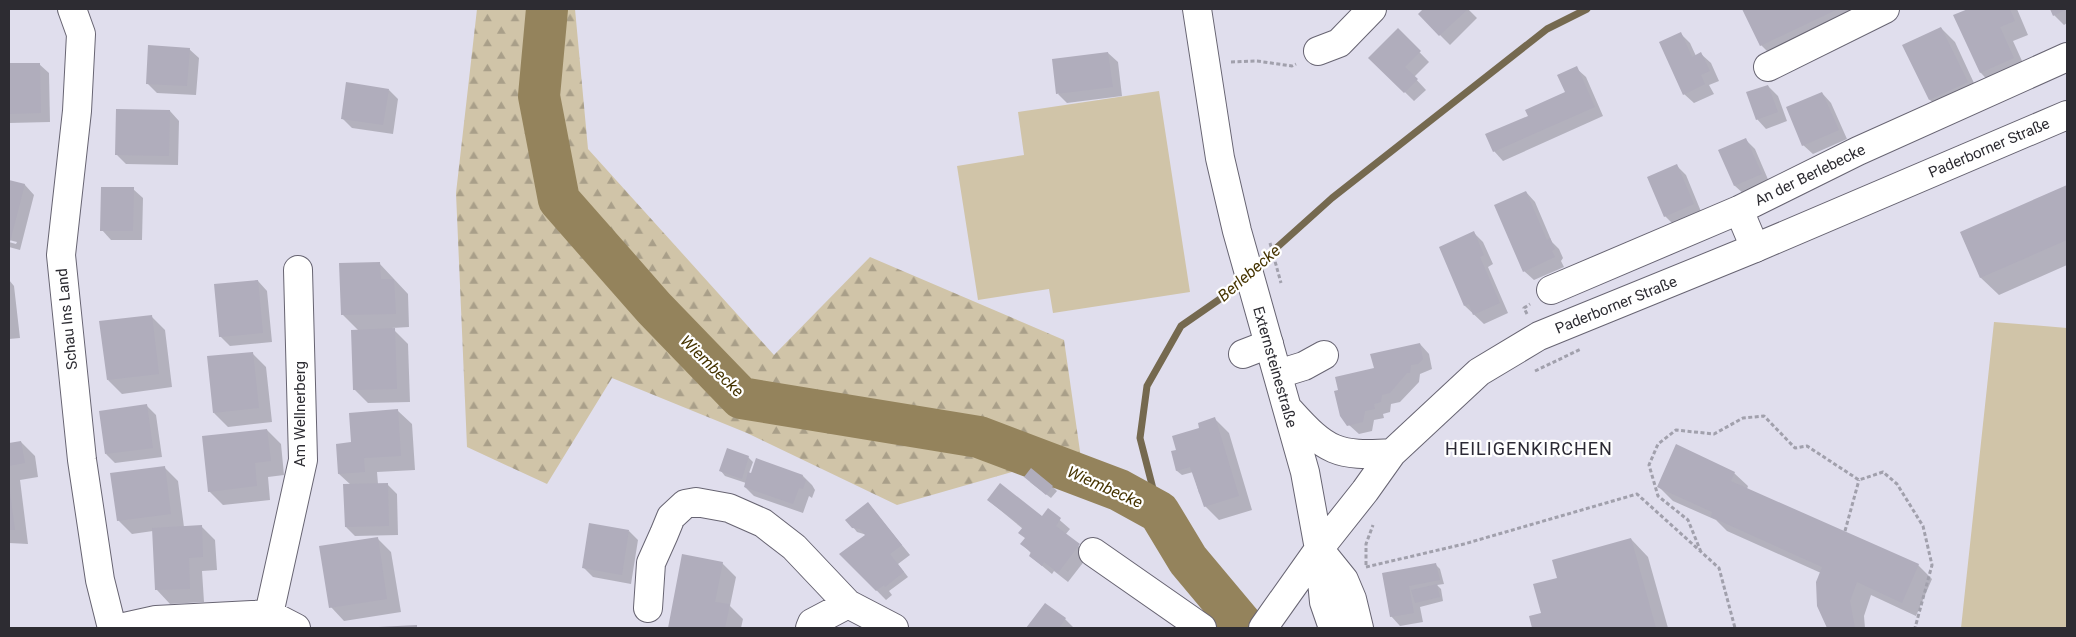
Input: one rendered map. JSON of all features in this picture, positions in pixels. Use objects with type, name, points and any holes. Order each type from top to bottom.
[{"type":"street","name":"Schau Ins Land","points":[[72,9],[80,34],[80,44],[77,110],[61,255],[82,460],[100,580],[112,628]]},
{"type":"street","name":"Externsteinestraße","points":[[1197,9],[1220,158],[1237,230],[1305,472],[1319,549],[1324,602],[1333,628]]},
{"type":"street","points":[[1318,51],[1339,43],[1372,9]]},
{"type":"street","points":[[1768,67],[1885,9]]},
{"type":"street","name":"An der Berlebecke","points":[[1551,290],[1739,210],[1858,151],[2067,57]]},
{"type":"street","name":"Paderborner Straße","points":[[1266,624],[1319,549],[1365,491],[1392,452],[1479,372],[1528,341],[1755,248],[2067,115]]},
{"type":"street","points":[[1739,210],[1755,248]]},
{"type":"street","name":"Am Wellnerberg","points":[[268,614],[303,460],[298,270]]},
{"type":"street","points":[[1242,354],[1269,344]]},
{"type":"street","points":[[1278,374],[1304,366],[1324,356]]},
{"type":"street","points":[[1287,408],[1318,441],[1338,450],[1359,455],[1392,452]]},
{"type":"street","points":[[648,608],[651,563],[671,517],[685,504],[696,502],[729,508],[763,523],[794,547],[848,604],[894,628]]},
{"type":"street","points":[[1319,549],[1344,580],[1352,599],[1359,628]]},
{"type":"street","points":[[1093,552],[1202,628]]},
{"type":"street","points":[[810,628],[812,623],[848,604]]},
{"type":"street","points":[[120,628],[156,620],[268,614],[296,628]]},
{"type":"path","points":[[1205,66],[1258,61],[1292,66],[1318,51]]},
{"type":"path","points":[[1267,235],[1281,283]]},
{"type":"path","points":[[1529,374],[1582,348]]},
{"type":"path","points":[[1701,552],[1688,520],[1658,496],[1649,465],[1658,444],[1676,430],[1714,434],[1743,418],[1764,416],[1795,448],[1807,446],[1859,480]]},
{"type":"path","points":[[1859,480],[1883,472],[1897,484],[1923,526],[1932,565],[1915,628]]},
{"type":"path","points":[[1845,531],[1859,480]]},
{"type":"path","points":[[1374,522],[1366,544],[1366,567],[1464,544],[1637,494],[1719,568],[1735,628]]},
{"type":"green space","points":[[477,9],[575,9],[588,149],[774,355],[870,257],[1064,340],[1086,493],[1033,466],[897,505],[747,433],[612,378],[547,484],[467,447],[456,193]]},
{"type":"green space","points":[[1159,91],[1190,292],[1053,313],[1049,289],[978,300],[957,166],[1024,155],[1018,112]]},
{"type":"green space","points":[[1994,322],[2067,328],[2067,628],[1961,628]]},
{"type":"building","points":[[1423,9],[1468,9],[1439,36],[1418,14]]},
{"type":"building","points":[[1742,9],[1838,9],[1760,46]]},
{"type":"building","points":[[1968,9],[2010,9],[2015,21],[2000,27],[2014,58],[1980,73],[1953,15]]},
{"type":"building","points":[[2050,9],[2067,9],[2053,16]]},
{"type":"building","points":[[1941,27],[1968,82],[1929,100],[1902,45]]},
{"type":"building","points":[[1398,28],[1421,51],[1405,67],[1418,79],[1404,93],[1368,58]]},
{"type":"building","points":[[1681,32],[1692,57],[1701,52],[1710,71],[1701,75],[1705,84],[1683,95],[1659,42]]},
{"type":"building","points":[[148,45],[190,48],[187,86],[146,84]]},
{"type":"building","points":[[1108,52],[1113,87],[1056,94],[1052,59]]},
{"type":"building","points":[[9,63],[40,63],[41,113],[9,114]]},
{"type":"building","points":[[1577,66],[1595,107],[1493,152],[1485,134],[1528,116],[1525,110],[1565,92],[1557,75]]},
{"type":"building","points":[[346,82],[389,89],[383,125],[341,119]]},
{"type":"building","points":[[1768,85],[1778,112],[1756,120],[1746,92]]},
{"type":"building","points":[[1822,92],[1839,130],[1802,146],[1786,107]]},
{"type":"building","points":[[116,109],[170,110],[169,156],[115,155]]},
{"type":"building","points":[[1746,138],[1762,174],[1734,186],[1718,150]]},
{"type":"building","points":[[1677,164],[1694,204],[1664,217],[1647,177]]},
{"type":"building","points":[[9,180],[25,184],[10,242],[9,241]]},
{"type":"building","points":[[2067,185],[2067,240],[1980,278],[1960,232]]},
{"type":"building","points":[[101,187],[134,187],[133,231],[100,231]]},
{"type":"building","points":[[1526,191],[1547,240],[1550,238],[1555,249],[1552,251],[1555,257],[1523,272],[1494,205]]},
{"type":"building","points":[[1474,231],[1484,255],[1480,257],[1500,303],[1473,315],[1469,304],[1464,306],[1439,247]]},
{"type":"building","points":[[380,262],[381,279],[394,279],[396,314],[341,315],[339,263]]},
{"type":"building","points":[[258,280],[263,333],[219,337],[214,284]]},
{"type":"building","points":[[152,315],[159,374],[107,380],[99,321]]},
{"type":"building","points":[[395,328],[397,389],[353,390],[351,330]]},
{"type":"building","points":[[1420,343],[1423,359],[1418,364],[1411,365],[1410,373],[1407,373],[1390,393],[1382,395],[1381,402],[1374,404],[1375,409],[1365,411],[1363,422],[1347,426],[1340,416],[1334,391],[1338,390],[1335,377],[1374,368],[1370,354]]},
{"type":"building","points":[[253,352],[259,408],[213,413],[207,356]]},
{"type":"building","points":[[147,404],[153,448],[105,454],[99,411]]},
{"type":"building","points":[[398,409],[401,456],[364,458],[365,472],[338,474],[336,444],[351,442],[349,413]]},
{"type":"building","points":[[1215,417],[1239,496],[1204,507],[1190,467],[1176,471],[1171,451],[1176,450],[1172,436],[1199,428],[1198,423]]},
{"type":"building","points":[[267,429],[271,461],[255,463],[257,486],[208,492],[202,436]]},
{"type":"building","points":[[21,441],[25,463],[9,466],[9,443]]},
{"type":"building","points":[[1676,444],[1735,472],[1731,481],[1919,564],[1902,603],[1857,582],[1850,601],[1855,628],[1827,628],[1817,606],[1816,582],[1822,567],[1711,517],[1712,512],[1657,487]]},
{"type":"building","points":[[727,448],[749,456],[742,479],[719,471]]},
{"type":"building","points":[[756,458],[803,475],[802,478],[806,480],[803,489],[799,488],[793,504],[744,487],[748,472],[751,473]]},
{"type":"building","points":[[165,466],[171,514],[117,521],[110,473]]},
{"type":"building","points":[[1031,468],[1053,486],[1046,495],[1024,477]]},
{"type":"building","points":[[388,483],[389,526],[345,527],[343,484]]},
{"type":"building","points":[[1000,483],[1042,516],[1048,508],[1061,518],[1056,526],[1080,544],[1058,573],[1044,562],[1042,566],[1029,556],[1031,552],[1020,544],[1025,538],[1018,533],[1023,527],[987,500]]},
{"type":"building","points":[[10,492],[15,530],[9,530]]},
{"type":"building","points":[[868,502],[902,545],[890,554],[904,572],[885,587],[884,585],[876,591],[839,554],[865,535],[860,529],[852,528],[845,520]]},
{"type":"building","points":[[589,523],[629,530],[622,575],[582,568]]},
{"type":"building","points":[[202,525],[203,557],[189,558],[190,589],[155,590],[152,528]]},
{"type":"building","points":[[378,537],[387,599],[329,608],[319,546]]},
{"type":"building","points":[[1631,538],[1656,628],[1532,628],[1529,616],[1541,613],[1533,584],[1557,578],[1552,560]]},
{"type":"building","points":[[682,554],[723,562],[715,602],[730,604],[725,628],[668,628]]},
{"type":"building","points":[[1436,563],[1440,580],[1409,586],[1414,613],[1390,617],[1382,573]]},
{"type":"building","points":[[1437,584],[1440,597],[1415,603],[1411,590]]},
{"type":"building","points":[[1045,603],[1066,618],[1059,628],[1026,628]]},
{"type":"building","points":[[417,625],[417,628],[378,628],[378,627]]},
{"type":"waterway","name":"Wiembecke","points":[[547,9],[539,96],[559,200],[654,308],[741,398],[979,437],[1119,490],[1159,512],[1188,560],[1245,628]]},
{"type":"waterway","name":"Berlebecke","points":[[1253,269],[1332,198],[1547,29],[1587,9]]},
{"type":"waterway","name":"Berlebecke","points":[[1159,512],[1140,438],[1147,386],[1181,326],[1220,299],[1244,278]]},
{"type":"district","name":"HEILIGENKIRCHEN","points":[[1529,448]]}]
